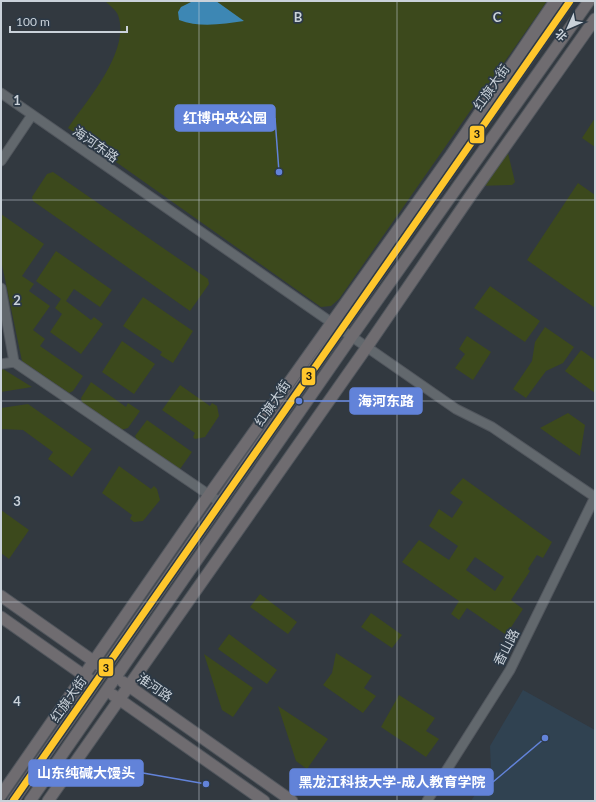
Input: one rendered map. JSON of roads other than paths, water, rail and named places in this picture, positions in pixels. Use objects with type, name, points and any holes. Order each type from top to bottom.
[{"type":"main road","name":"红旗大街","points":[[13,801],[221,503],[336,325],[555,1]]},
{"type":"main road","name":"红旗大街","points":[[1,795],[209,495],[336,325],[568,1]]},
{"type":"main road","name":"红旗大街","points":[[30,801],[352,336],[588,1]]},
{"type":"main road","points":[[48,801],[367,346],[469,197],[595,20]]},
{"type":"main road","name":"淮河路","points":[[1,596],[292,801]]},
{"type":"main road","points":[[1,617],[264,801]]},
{"type":"street","name":"海河东路","points":[[1,93],[456,409],[492,428],[595,497]]},
{"type":"street","points":[[1,161],[32,115]]},
{"type":"street","points":[[1,288],[14,362]]},
{"type":"street","points":[[1,364],[14,362],[221,503]]},
{"type":"street","name":"香山路","points":[[427,801],[510,670],[595,497]]},
{"type":"water","points":[[193,1],[216,1],[244,21],[203,25],[179,20],[178,12],[181,7]]},
{"type":"place","name":"红博中央公园","points":[[279,172]]},
{"type":"place","name":"海河东路","points":[[299,401]]},
{"type":"place","name":"黑龙江科技大学-成人教育学院","points":[[545,738]]},
{"type":"place","name":"山东纯碱大馒头","points":[[206,784]]}]
